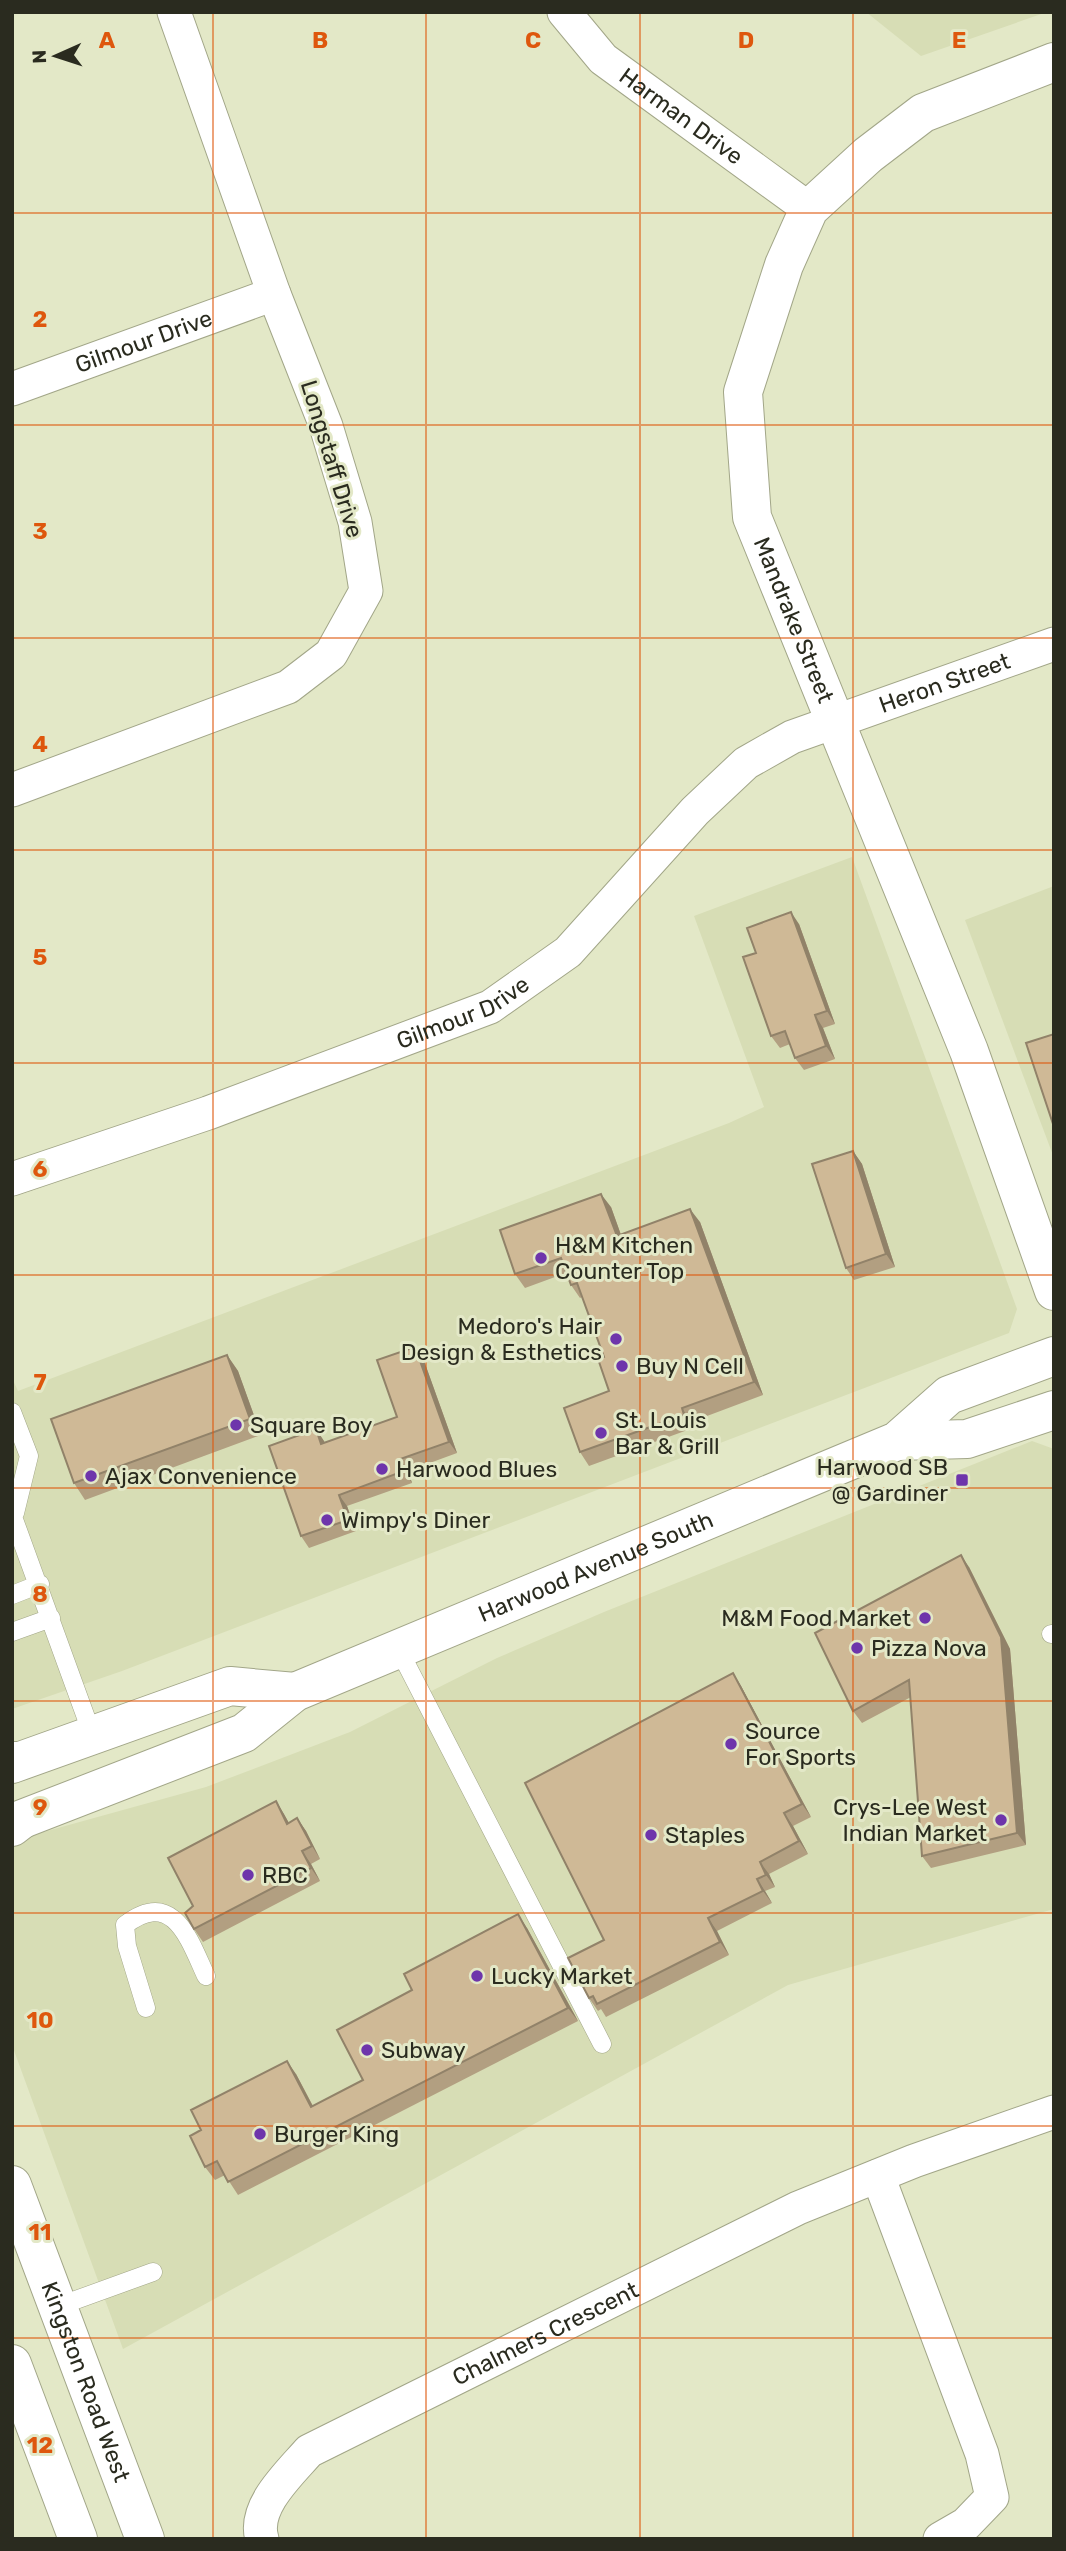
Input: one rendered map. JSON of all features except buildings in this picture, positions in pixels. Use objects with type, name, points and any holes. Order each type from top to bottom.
[{"type":"main road","name":"Mandrake Street","points":[[1054,62],[923,113],[868,155],[809,209],[784,265],[743,392],[752,517],[969,1051],[1054,1291]]},
{"type":"main road","name":"Harwood Avenue South","points":[[15,1823],[244,1733],[295,1692],[897,1441],[949,1395],[1054,1356]]},
{"type":"main road","name":"Harwood Avenue South","points":[[897,1441],[967,1439],[1054,1410]]},
{"type":"main road","name":"Harwood Avenue South","points":[[15,1762],[230,1686],[295,1692]]},
{"type":"main road","name":"Kingston Road West","points":[[12,2185],[145,2539]]},
{"type":"main road","points":[[12,2364],[78,2539]]},
{"type":"street","name":"Longstaff Drive","points":[[12,790],[288,687],[331,654],[366,591],[355,522],[329,438],[274,294],[174,12]]},
{"type":"street","name":"Harman Drive","points":[[565,12],[603,60],[809,209]]},
{"type":"street","name":"Gilmour Drive","points":[[12,389],[274,294]]},
{"type":"street","name":"Heron Street","points":[[836,723],[1054,643]]},
{"type":"street","name":"Gilmour Drive","points":[[12,1179],[208,1113],[490,1007],[568,952],[695,811],[746,764],[792,737],[836,723]]},
{"type":"street","name":"Chalmers Crescent","points":[[262,2539],[260,2529],[270,2498],[309,2451],[798,2208],[877,2176],[1054,2112]]},
{"type":"street","points":[[877,2176],[982,2454],[992,2497],[966,2524],[940,2539]]},
{"type":"lane","points":[[12,1412],[29,1456],[13,1514],[20,1554],[40,1584],[92,1734]]},
{"type":"lane","points":[[12,1595],[40,1584]]},
{"type":"lane","points":[[12,1632],[51,1618]]},
{"type":"lane","points":[[398,1648],[602,2044]]},
{"type":"lane","points":[[146,2008],[127,1946],[125,1925],[141,1913],[159,1911],[173,1919],[186,1932],[206,1976]]},
{"type":"lane","points":[[58,2306],[153,2272]]},
{"type":"shaded area","points":[[866,12],[1047,12],[921,56]]},
{"type":"shaded area","points":[[852,857],[1017,1309],[1009,1333],[122,1671],[12,1709],[12,1378],[18,1391],[729,1123],[764,1107],[694,916]]},
{"type":"shaded area","points":[[1054,886],[1054,1158],[965,920]]},
{"type":"shaded area","points":[[1032,1441],[1054,1449],[1054,1909],[788,1985],[123,2349],[12,2045],[12,1845],[29,1836],[206,1787],[350,1732],[497,1658],[604,1612]]},
{"type":"place","name":"H&M Kitchen Counter Top","points":[[541,1258]]},
{"type":"place","name":"Medoro's Hair Design & Esthetics","points":[[616,1339]]},
{"type":"place","name":"Buy N Cell","points":[[622,1366]]},
{"type":"place","name":"Square Boy","points":[[236,1425]]},
{"type":"place","name":"St. Louis Bar & Grill","points":[[601,1433]]},
{"type":"place","name":"Harwood Blues","points":[[382,1469]]},
{"type":"place","name":"Ajax Convenience","points":[[91,1476]]},
{"type":"place","name":"Harwood SB @ Gardiner","points":[[962,1480]]},
{"type":"place","name":"Wimpy's Diner","points":[[327,1520]]},
{"type":"place","name":"M&M Food Market","points":[[925,1618]]},
{"type":"place","name":"Pizza Nova","points":[[857,1648]]},
{"type":"place","name":"Source For Sports","points":[[731,1744]]},
{"type":"place","name":"Crys-Lee West Indian Market","points":[[1001,1820]]},
{"type":"place","name":"Staples","points":[[651,1835]]},
{"type":"place","name":"RBC","points":[[248,1875]]},
{"type":"place","name":"Lucky Market","points":[[477,1976]]},
{"type":"place","name":"Subway","points":[[367,2050]]},
{"type":"place","name":"Burger King","points":[[260,2134]]}]
